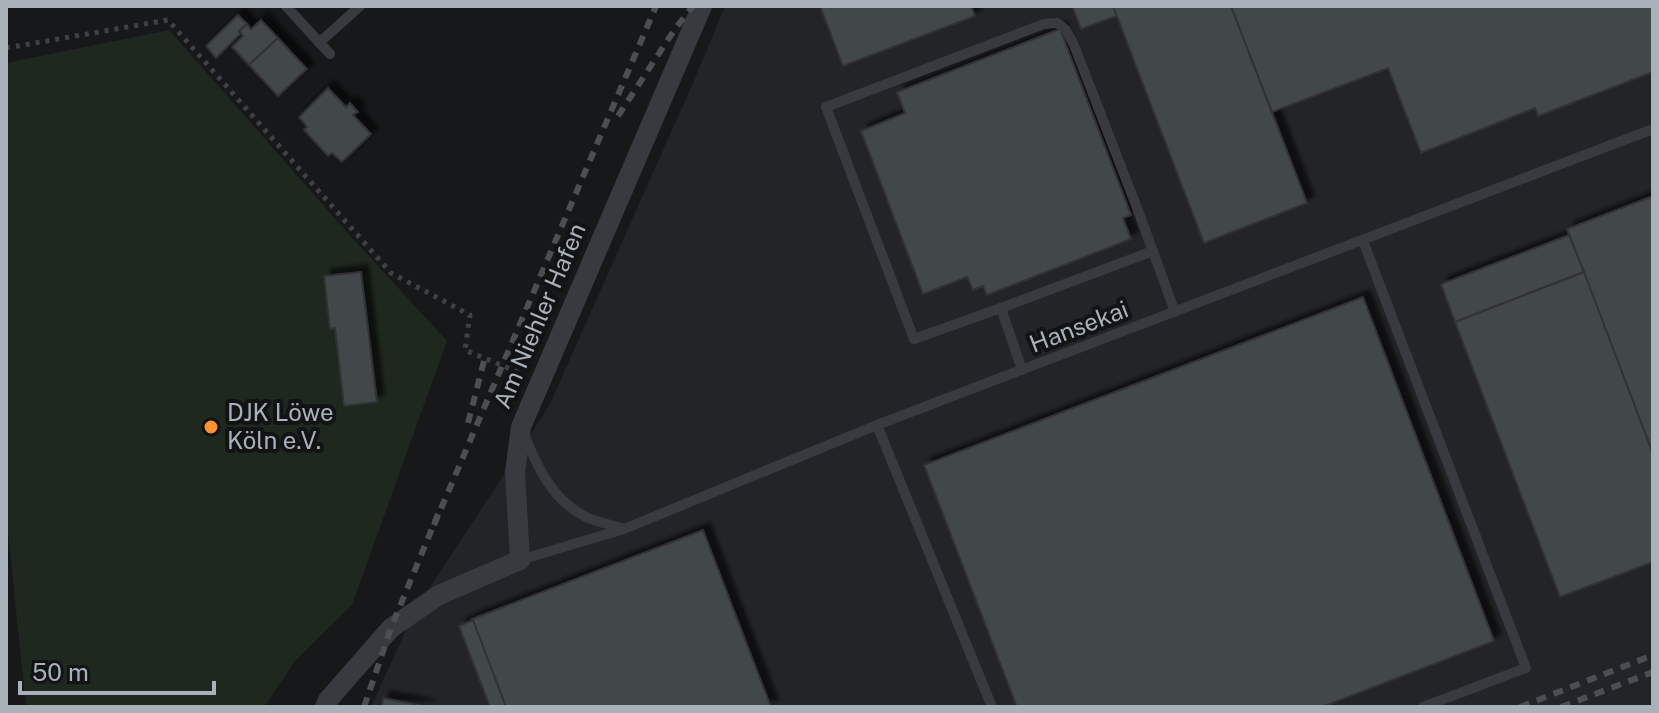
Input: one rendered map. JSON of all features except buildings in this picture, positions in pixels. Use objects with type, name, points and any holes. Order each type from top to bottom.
[{"type":"street","name":"Am Niehler Hafen","points":[[520,560],[515,472],[521,427],[702,6]]},
{"type":"street","points":[[325,707],[391,628],[439,595],[520,560]]},
{"type":"lane","points":[[286,6],[330,54]]},
{"type":"lane","points":[[319,43],[360,6]]},
{"type":"lane","points":[[1153,251],[914,339],[826,107],[1044,24],[1057,23],[1066,30],[1074,45],[1153,251],[1175,312]]},
{"type":"lane","name":"Hansekai","points":[[520,560],[624,529],[877,425],[1653,129]]},
{"type":"lane","points":[[1363,241],[1526,668],[1423,707]]},
{"type":"lane","points":[[1001,308],[1022,370]]},
{"type":"lane","points":[[877,425],[992,707]]},
{"type":"lane","points":[[521,427],[537,467],[558,497],[586,517],[624,529]]},
{"type":"path","points":[[6,48],[168,20],[391,273],[470,315],[465,350],[539,382]]},
{"type":"shaded area","points":[[725,6],[1653,6],[1653,707],[371,707],[415,610],[549,406]]},
{"type":"shaded area","name":"DJK Löwe Köln e.V.","points":[[169,30],[447,341],[352,605],[295,661],[264,707],[26,707],[6,512],[6,63]]},
{"type":"railway","points":[[434,525],[656,6]]},
{"type":"railway","points":[[618,116],[693,6]]},
{"type":"railway","points":[[468,423],[485,357]]},
{"type":"railway","points":[[364,707],[391,628],[438,514]]},
{"type":"railway","points":[[1520,707],[1653,655]]},
{"type":"railway","points":[[1561,707],[1653,672]]},
{"type":"place","name":"DJK Löwe Köln e.V.","points":[[211,427]]}]
